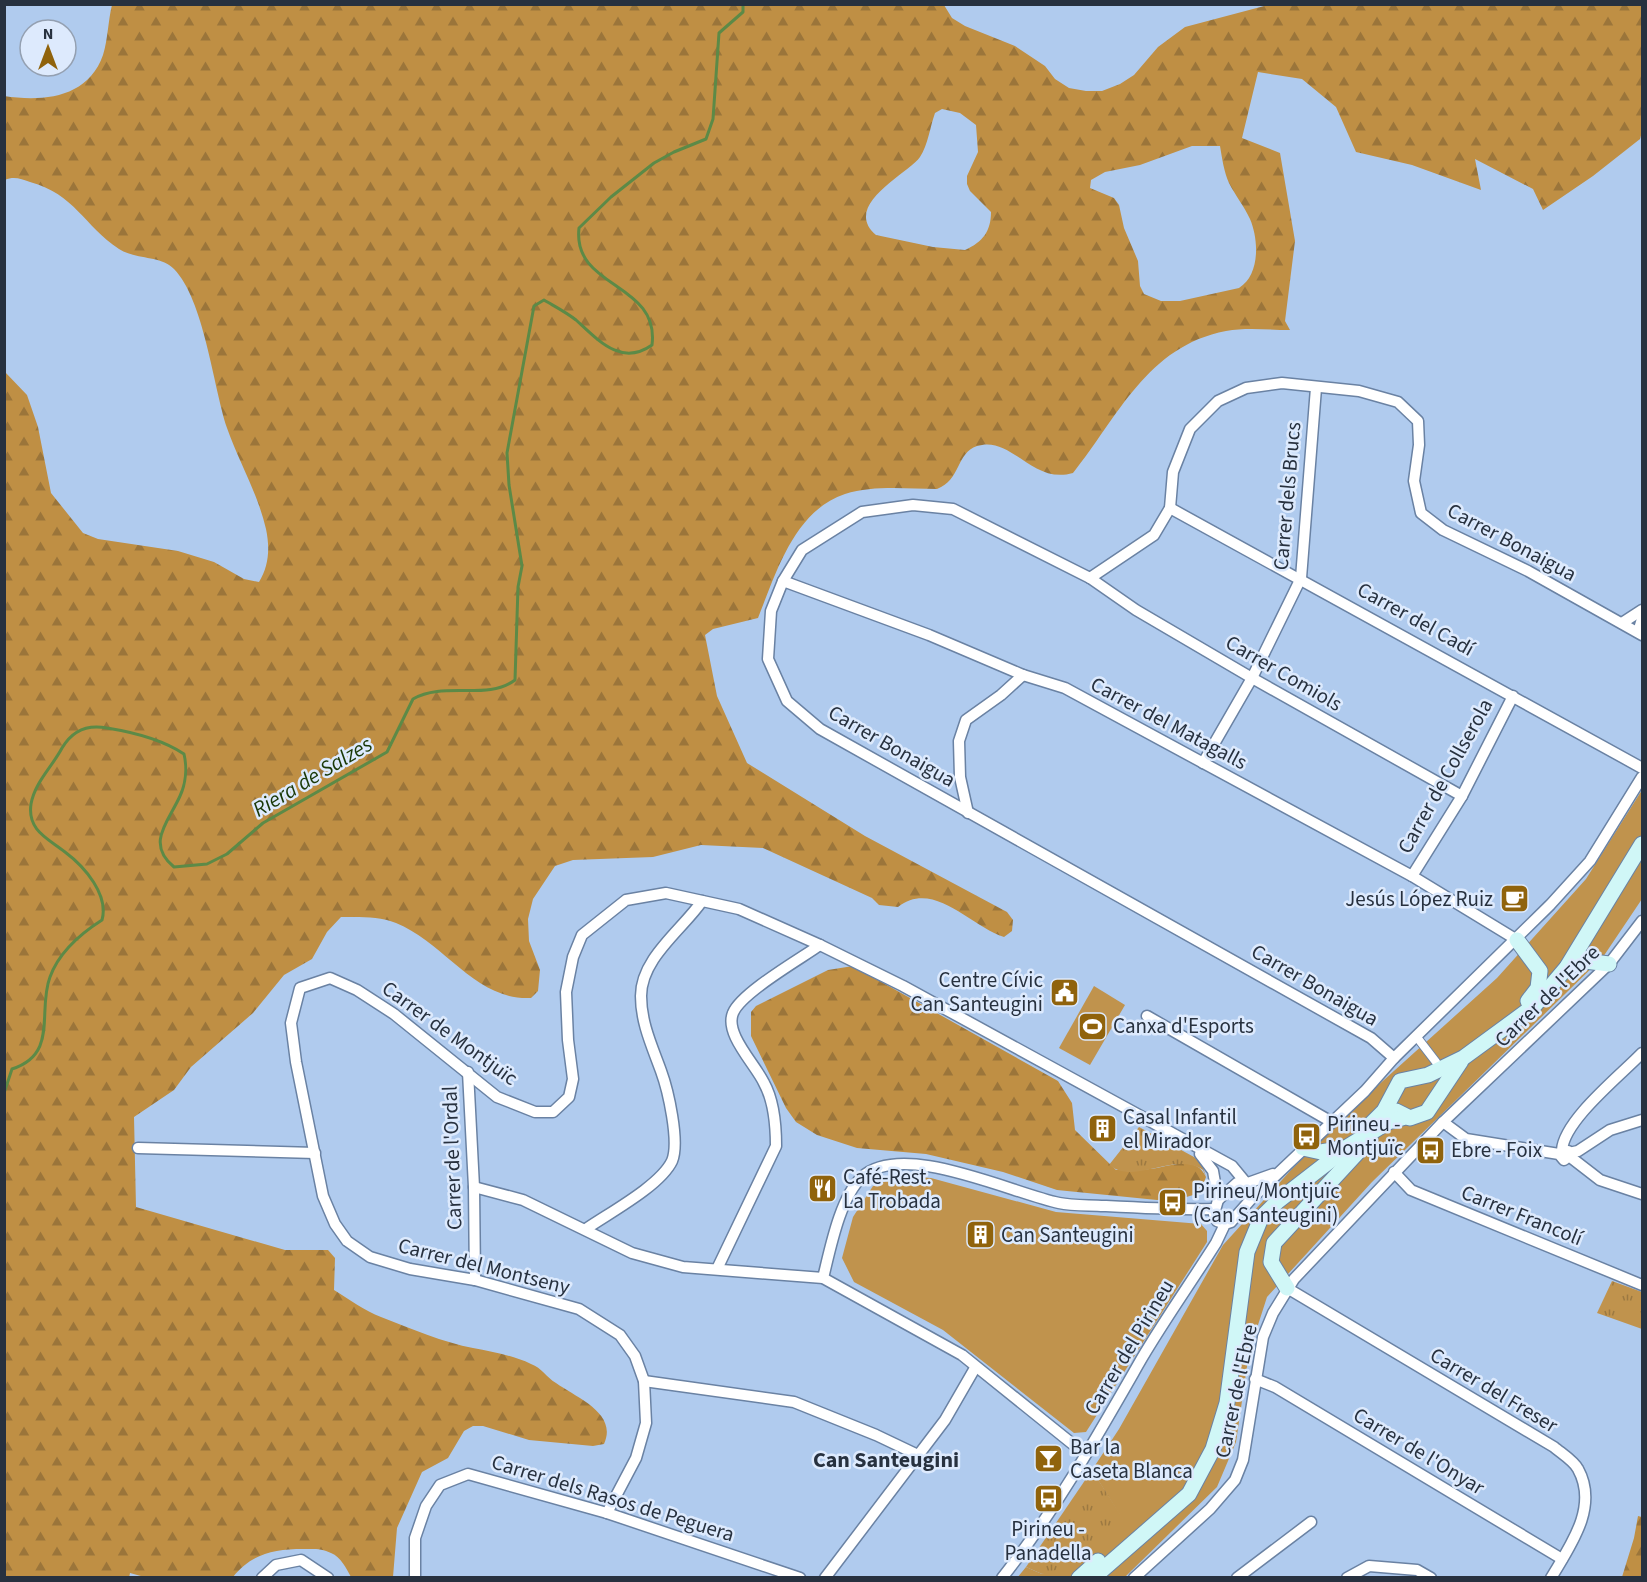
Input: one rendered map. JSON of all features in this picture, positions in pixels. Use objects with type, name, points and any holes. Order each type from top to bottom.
[{"type":"main road","points":[[1093,1578],[1190,1494],[1213,1449],[1225,1416],[1244,1267],[1253,1232],[1261,1218],[1278,1201],[1349,1146],[1379,1117],[1400,1081],[1428,1075],[1463,1058],[1534,1006],[1567,967],[1642,844]]},
{"type":"main road","points":[[1500,1032],[1533,996],[1540,981],[1538,967],[1517,940]]},
{"type":"main road","points":[[1567,967],[1585,961],[1609,964]]},
{"type":"main road","points":[[1287,1288],[1271,1262],[1274,1243],[1378,1130],[1388,1122],[1405,1117],[1422,1116],[1463,1058]]},
{"type":"main road","points":[[1413,1077],[1428,1084],[1432,1102]]},
{"type":"main road","points":[[1392,1097],[1394,1108],[1405,1117]]},
{"type":"main road","points":[[1303,1148],[1321,1152],[1349,1146],[1378,1130]]},
{"type":"main road","points":[[1079,1578],[1199,1476]]},
{"type":"street","name":"Carrer Bonaigua","points":[[1394,1058],[1371,1038],[820,729],[787,700],[768,659],[771,611],[783,581],[802,550],[827,532],[862,512],[913,505],[953,509],[988,524],[1090,578],[1154,535],[1170,508],[1173,472],[1191,429],[1218,400],[1246,388],[1282,383],[1359,391],[1398,402],[1418,421],[1419,446],[1414,481],[1421,513],[1443,530],[1528,571],[1640,633]]},
{"type":"street","name":"Carrer dels Brucs","points":[[1203,763],[1252,678],[1301,578],[1316,388]]},
{"type":"street","name":"Carrer del Cadí","points":[[1170,508],[1301,578],[1642,768]]},
{"type":"street","name":"Carrer Comiols","points":[[1090,578],[1136,610],[1252,678],[1462,796]]},
{"type":"street","name":"Carrer del Matagalls","points":[[783,581],[929,635],[1023,675],[1065,688],[1412,876],[1517,940]]},
{"type":"street","points":[[1622,624],[1642,610]]},
{"type":"street","points":[[1640,633],[1642,619]]},
{"type":"street","points":[[968,813],[960,777],[959,741],[966,720],[1001,695],[1023,675]]},
{"type":"street","name":"Carrer de Collserola","points":[[1412,876],[1462,796],[1513,696]]},
{"type":"street","name":"Carrer del Pirineu","points":[[1002,1578],[1055,1503],[1216,1243],[1225,1224],[1231,1222],[1279,1170],[1365,1090],[1416,1036],[1517,940],[1590,861],[1642,777]]},
{"type":"street","name":"Carrer de Montjuïc","points":[[315,1153],[296,1062],[291,1023],[300,988],[330,978],[357,990],[394,1014],[497,1097],[535,1112],[553,1112],[569,1097],[573,1079],[568,1040],[566,992],[573,957],[582,935],[626,900],[666,892],[739,909],[820,945],[903,986],[1237,1169],[1245,1184]]},
{"type":"street","points":[[586,1229],[657,1180],[672,1160],[674,1119],[662,1072],[645,1032],[641,995],[657,954],[702,901]]},
{"type":"street","name":"Carrer de l'Ebre","points":[[1141,1575],[1210,1509],[1234,1480],[1243,1460],[1255,1378],[1266,1330],[1287,1288],[1308,1261],[1443,1122],[1609,964],[1642,921]]},
{"type":"street","points":[[717,1269],[776,1146],[776,1126],[769,1095],[733,1032],[733,1013],[749,994],[820,945]]},
{"type":"street","points":[[1147,1016],[1330,1121]]},
{"type":"street","points":[[1416,1036],[1436,1062]]},
{"type":"street","points":[[1642,1053],[1577,1119],[1562,1144],[1565,1153],[1600,1180],[1642,1194]]},
{"type":"street","name":"Carrer de l'Ordal","points":[[468,1072],[474,1187],[475,1280]]},
{"type":"street","points":[[1443,1122],[1466,1139],[1565,1153],[1578,1151],[1610,1130],[1642,1120]]},
{"type":"street","points":[[1191,1145],[1208,1162],[1213,1171],[1218,1184],[1215,1218],[1225,1224]]},
{"type":"street","points":[[138,1148],[315,1153]]},
{"type":"street","name":"Carrer del Montseny","points":[[315,1153],[323,1196],[335,1224],[347,1241],[370,1257],[410,1269],[475,1280],[579,1309],[620,1335],[635,1356],[644,1381],[646,1423],[636,1458],[607,1513]]},
{"type":"street","points":[[824,1278],[838,1222],[848,1198],[862,1177],[882,1166],[918,1163],[1060,1204],[1170,1210],[1216,1205]]},
{"type":"street","name":"Carrer del Pirineu","points":[[1216,1205],[1234,1185],[1245,1184],[1279,1170]]},
{"type":"street","name":"Carrer Francolí","points":[[1394,1172],[1411,1190],[1642,1285]]},
{"type":"street","points":[[1245,1184],[1251,1189],[1252,1198]]},
{"type":"street","points":[[474,1187],[523,1200],[632,1253],[683,1267],[824,1278],[962,1355],[975,1368],[1085,1454]]},
{"type":"street","name":"Carrer del Freser","points":[[1287,1288],[1554,1447],[1578,1468],[1584,1492],[1585,1513],[1551,1578]]},
{"type":"street","points":[[825,1578],[945,1420],[975,1368]]},
{"type":"street","name":"Carrer de l'Onyar","points":[[1255,1378],[1275,1387],[1562,1559]]},
{"type":"street","points":[[644,1381],[794,1402],[876,1435],[918,1455]]},
{"type":"street","name":"Carrer dels Rasos de Peguera","points":[[415,1578],[415,1538],[426,1506],[440,1485],[468,1474],[607,1513],[800,1578]]},
{"type":"street","points":[[1237,1578],[1311,1522]]},
{"type":"street","points":[[262,1578],[276,1565],[301,1560],[328,1578]]},
{"type":"street","points":[[1347,1578],[1369,1566],[1417,1570],[1431,1578]]},
{"type":"green space","points":[[112,5],[944,5],[952,18],[965,26],[1015,46],[1045,66],[1055,79],[1069,88],[1102,91],[1134,75],[1158,47],[1185,27],[1268,5],[1642,5],[1642,132],[1640,139],[1593,176],[1543,210],[1533,189],[1475,159],[1481,190],[1412,165],[1356,152],[1336,107],[1302,79],[1258,72],[1242,138],[1280,153],[1295,241],[1285,321],[1290,330],[1226,331],[1199,339],[1175,352],[1155,368],[1120,407],[1073,473],[1059,475],[1046,472],[1001,447],[989,444],[970,449],[955,473],[945,485],[937,489],[867,489],[845,494],[827,502],[812,514],[789,546],[758,618],[713,629],[705,635],[717,696],[747,763],[865,836],[1007,912],[1013,920],[1012,931],[1004,937],[991,932],[952,908],[925,898],[912,900],[898,907],[879,905],[872,898],[763,848],[701,845],[653,857],[573,860],[555,866],[533,899],[528,919],[529,941],[540,970],[538,991],[531,998],[511,996],[477,981],[414,932],[396,923],[376,918],[341,917],[327,932],[312,959],[284,975],[253,1013],[191,1067],[174,1090],[134,1117],[136,1207],[285,1250],[328,1250],[335,1258],[334,1290],[357,1305],[381,1317],[439,1339],[524,1361],[541,1370],[601,1415],[607,1433],[604,1444],[593,1446],[529,1440],[483,1426],[473,1426],[464,1431],[448,1458],[422,1472],[397,1528],[393,1577],[351,1577],[338,1557],[324,1550],[310,1549],[282,1550],[264,1554],[247,1563],[233,1577],[148,1578],[130,1573],[129,1578],[5,1577],[5,372],[27,395],[38,427],[51,493],[83,533],[98,539],[178,551],[214,562],[244,579],[259,582],[268,557],[263,516],[227,428],[207,344],[193,301],[184,283],[174,269],[168,265],[119,249],[58,194],[21,179],[5,180],[4,96],[49,97],[63,94],[87,80],[103,55]],"holes":[[[942,109],[960,113],[976,125],[978,152],[967,176],[967,184],[970,191],[991,212],[985,235],[965,250],[933,247],[876,235],[867,224],[866,213],[871,202],[880,191],[920,157],[935,113]],[[1192,146],[1220,146],[1227,179],[1253,227],[1256,256],[1251,275],[1239,288],[1180,301],[1161,301],[1144,294],[1140,286],[1138,261],[1124,228],[1119,205],[1114,198],[1090,188],[1091,180],[1105,172],[1140,165]]]},
{"type":"green space","points":[[1642,790],[1642,899],[1603,957],[1372,1182],[1267,1297],[1249,1353],[1236,1442],[1217,1487],[1125,1577],[1017,1578],[1026,1567],[1042,1574],[1123,1520],[1092,1470],[1119,1429],[1223,1245],[1291,1170],[1364,1098],[1497,978],[1586,879]]},
{"type":"green space","points":[[853,966],[1058,1081],[1072,1103],[1075,1130],[1116,1170],[1189,1164],[1202,1170],[1206,1177],[1200,1193],[1183,1198],[1157,1200],[1057,1190],[1003,1172],[926,1154],[857,1148],[817,1135],[796,1122],[786,1108],[751,1036],[751,1012],[756,1006],[828,970]]},
{"type":"green space","name":"Canxa d'Esports","points":[[1094,986],[1125,1005],[1090,1065],[1059,1048]]},
{"type":"green space","points":[[1139,1127],[1194,1157],[1202,1164],[1206,1177],[1203,1170],[1191,1165],[1179,1164],[1131,1172],[1109,1165]]},
{"type":"green space","points":[[899,1176],[931,1178],[1056,1212],[1201,1224],[1207,1231],[1207,1242],[1086,1432],[1074,1433],[943,1330],[854,1282],[842,1258],[853,1217],[873,1186]]},
{"type":"green space","points":[[1612,1281],[1642,1292],[1642,1329],[1597,1313]]},
{"type":"green space","points":[[1092,1470],[1124,1520],[1070,1566],[1042,1574],[1026,1567]]},
{"type":"green space","points":[[1638,1516],[1642,1517],[1642,1577],[1622,1577],[1634,1538]]},
{"type":"waterway","name":"Riera de Salzes","points":[[4,1093],[12,1069],[27,1062],[36,1053],[41,1042],[47,990],[54,968],[71,944],[102,920],[102,901],[94,882],[73,858],[40,833],[32,821],[33,796],[70,737],[81,730],[100,727],[137,734],[184,754],[186,770],[184,786],[162,832],[161,849],[165,858],[174,867],[207,864],[227,854],[263,823],[387,752],[413,699],[438,691],[492,689],[515,680],[518,587],[522,566],[509,485],[507,453],[534,306],[544,300],[572,317],[602,342],[620,352],[641,351],[652,345],[651,324],[643,309],[631,296],[601,275],[589,263],[580,248],[579,228],[611,197],[654,163],[706,139],[713,119],[719,33],[743,12],[743,4]]},
{"type":"place","name":"Jesús López Ruiz","points":[[1514,899]]},
{"type":"place","name":"Centre Cívic Can Santeugini","points":[[1064,992]]},
{"type":"place","name":"Canxa d'Esports","points":[[1092,1026]]},
{"type":"place","name":"Casal Infantil el Mirador","points":[[1102,1129]]},
{"type":"place","name":"Pirineu - Montjuïc","points":[[1306,1136]]},
{"type":"place","name":"Ebre - Foix","points":[[1430,1150]]},
{"type":"place","name":"Café-Rest. La Trobada","points":[[822,1189]]},
{"type":"place","name":"Pirineu/Montjuïc (Can Santeugini)","points":[[1172,1203]]},
{"type":"place","name":"Can Santeugini","points":[[980,1235]]},
{"type":"place","name":"Bar la Caseta Blanca","points":[[1049,1459]]},
{"type":"place","name":"Pirineu - Panadella","points":[[1048,1498]]},
{"type":"district","name":"Can Santeugini","points":[[886,1459]]}]
